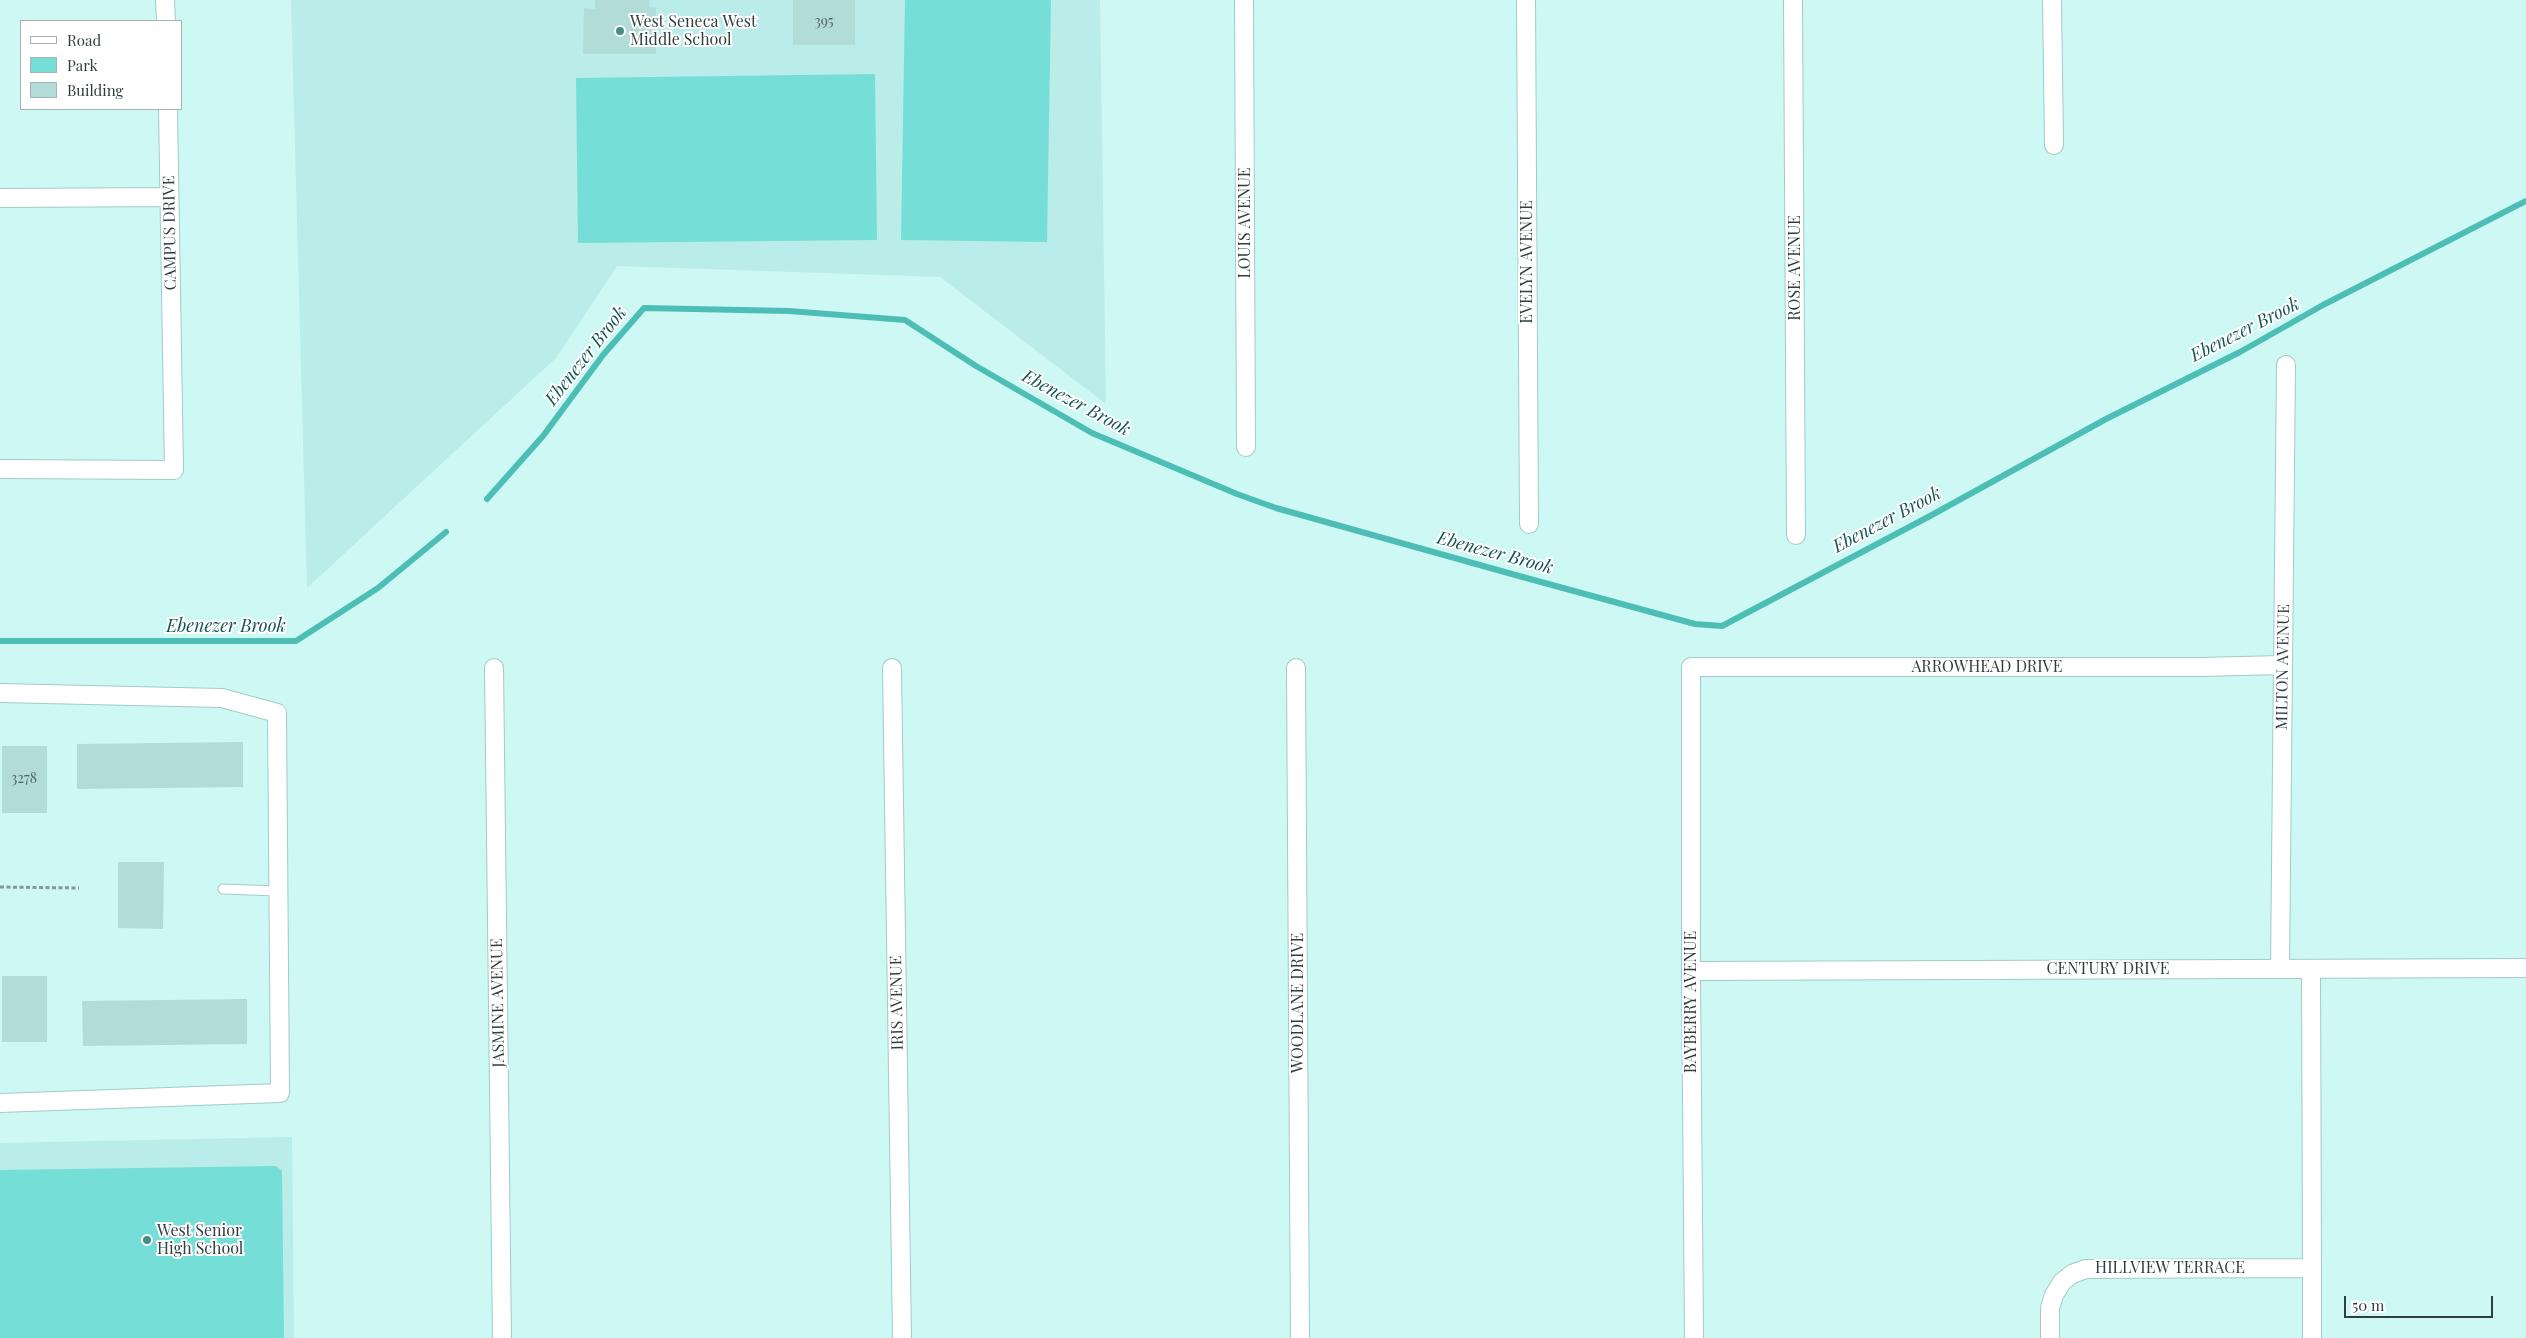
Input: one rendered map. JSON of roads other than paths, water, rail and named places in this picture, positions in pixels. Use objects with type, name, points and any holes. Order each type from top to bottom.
[{"type":"street","points":[[165,0],[166,20]]},
{"type":"street","name":"LOUIS AVENUE","points":[[1244,0],[1246,446]]},
{"type":"street","name":"EVELYN AVENUE","points":[[1526,0],[1529,524]]},
{"type":"street","name":"ROSE AVENUE","points":[[1793,0],[1796,535]]},
{"type":"street","points":[[2052,0],[2054,145]]},
{"type":"street","name":"CAMPUS DRIVE","points":[[0,469],[174,470],[168,110]]},
{"type":"street","points":[[0,198],[169,197]]},
{"type":"street","name":"MILTON AVENUE","points":[[2280,968],[2286,365]]},
{"type":"street","name":"ARROWHEAD DRIVE","points":[[1691,667],[2200,668],[2283,665]]},
{"type":"street","name":"BAYBERRY AVENUE","points":[[1691,667],[1694,1338]]},
{"type":"street","name":"JASMINE AVENUE","points":[[494,668],[502,1338]]},
{"type":"street","name":"IRIS AVENUE","points":[[892,668],[902,1338]]},
{"type":"street","name":"WOODLANE DRIVE","points":[[1296,668],[1300,1338]]},
{"type":"street","points":[[0,693],[222,698],[277,713],[280,1093],[0,1103]]},
{"type":"street","name":"CENTURY DRIVE","points":[[1691,971],[2526,968]]},
{"type":"street","points":[[2311,969],[2312,1338]]},
{"type":"street","name":"HILLVIEW TERRACE","points":[[2050,1338],[2050,1308],[2054,1295],[2062,1282],[2072,1274],[2086,1269],[2312,1268]]},
{"type":"lane","points":[[224,890],[278,890]]},
{"type":"waterway","name":"Ebenezer Brook","points":[[487,499],[543,436],[603,355],[644,308],[789,311],[905,320],[976,366],[1092,433],[1237,494],[1276,508],[1695,624],[1722,626],[1930,516],[2106,419],[2240,352],[2323,305],[2526,201]]},
{"type":"waterway","name":"Ebenezer Brook","points":[[0,641],[296,641],[378,588],[446,532]]},
{"type":"place","name":"West Seneca West Middle School","points":[[620,31]]},
{"type":"place","name":"West Senior High School","points":[[147,1240]]}]
